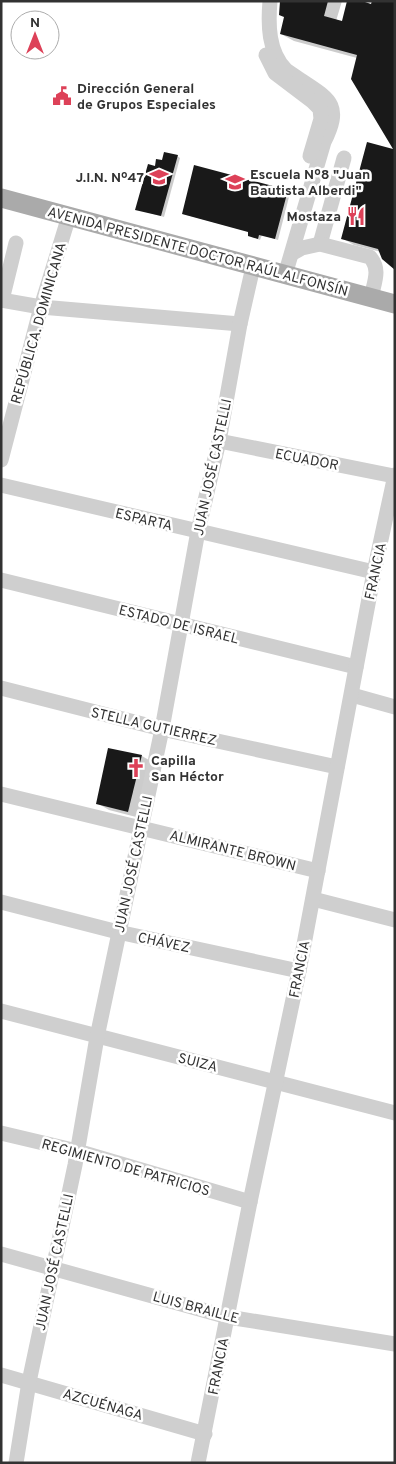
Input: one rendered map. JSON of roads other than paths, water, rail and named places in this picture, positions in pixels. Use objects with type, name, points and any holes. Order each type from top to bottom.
[{"type":"main road","name":"AVENIDA PRESIDENTE DOCTOR RAÚL ALFONSÍN","points":[[1,198],[395,304]]},
{"type":"street","points":[[261,1],[260,26],[262,40],[265,53],[275,74],[312,101],[320,109],[321,119],[281,274]]},
{"type":"street","points":[[270,1],[268,22],[270,36],[280,62],[287,70],[327,100],[333,109],[334,119],[324,142],[293,253],[281,274]]},
{"type":"street","points":[[320,244],[344,158]]},
{"type":"street","name":"REPÚBLICA. DOMINICANA","points":[[1,460],[41,307],[69,216]]},
{"type":"street","points":[[16,242],[2,300],[41,307],[240,324]]},
{"type":"street","points":[[293,253],[302,248],[320,244],[370,257],[376,269],[371,298]]},
{"type":"street","name":"JUAN JOSÉ CASTELLI","points":[[16,1463],[29,1382],[77,1151],[97,1037],[162,729],[198,531],[219,441],[240,324],[253,267]]},
{"type":"street","name":"ECUADOR","points":[[219,441],[395,476]]},
{"type":"street","name":"FRANCIA","points":[[198,1463],[250,1202],[299,971],[374,572],[393,495],[395,476]]},
{"type":"street","name":"ESPARTA","points":[[1,485],[374,572]]},
{"type":"street","name":"ESTADO DE ISRAEL","points":[[1,580],[356,667]]},
{"type":"street","name":"STELLA GUTIERREZ","points":[[1,688],[162,729],[337,767]]},
{"type":"street","points":[[352,695],[395,707]]},
{"type":"street","name":"ALMIRANTE BROWN","points":[[1,794],[318,871]]},
{"type":"street","points":[[313,899],[395,920]]},
{"type":"street","name":"CHÁVEZ","points":[[1,902],[118,932],[299,971]]},
{"type":"street","name":"SUIZA","points":[[1,1011],[395,1113]]},
{"type":"street","name":"REGIMIENTO DE PATRICIOS","points":[[1,1133],[77,1151],[250,1202]]},
{"type":"street","name":"LUIS BRAILLE","points":[[1,1254],[228,1317],[395,1344]]},
{"type":"street","name":"AZCUÉNAGA","points":[[1,1375],[205,1434]]},
{"type":"place","name":"Dirección General de Grupos Especiales","points":[[62,96]]},
{"type":"place","name":"J.I.N. Nº47","points":[[159,177]]},
{"type":"place","name":"Escuela Nº8 \"Juan Bautista Alberdi\"","points":[[235,182]]},
{"type":"place","name":"Mostaza","points":[[356,216]]},
{"type":"place","name":"Capilla San Héctor","points":[[136,768]]}]
